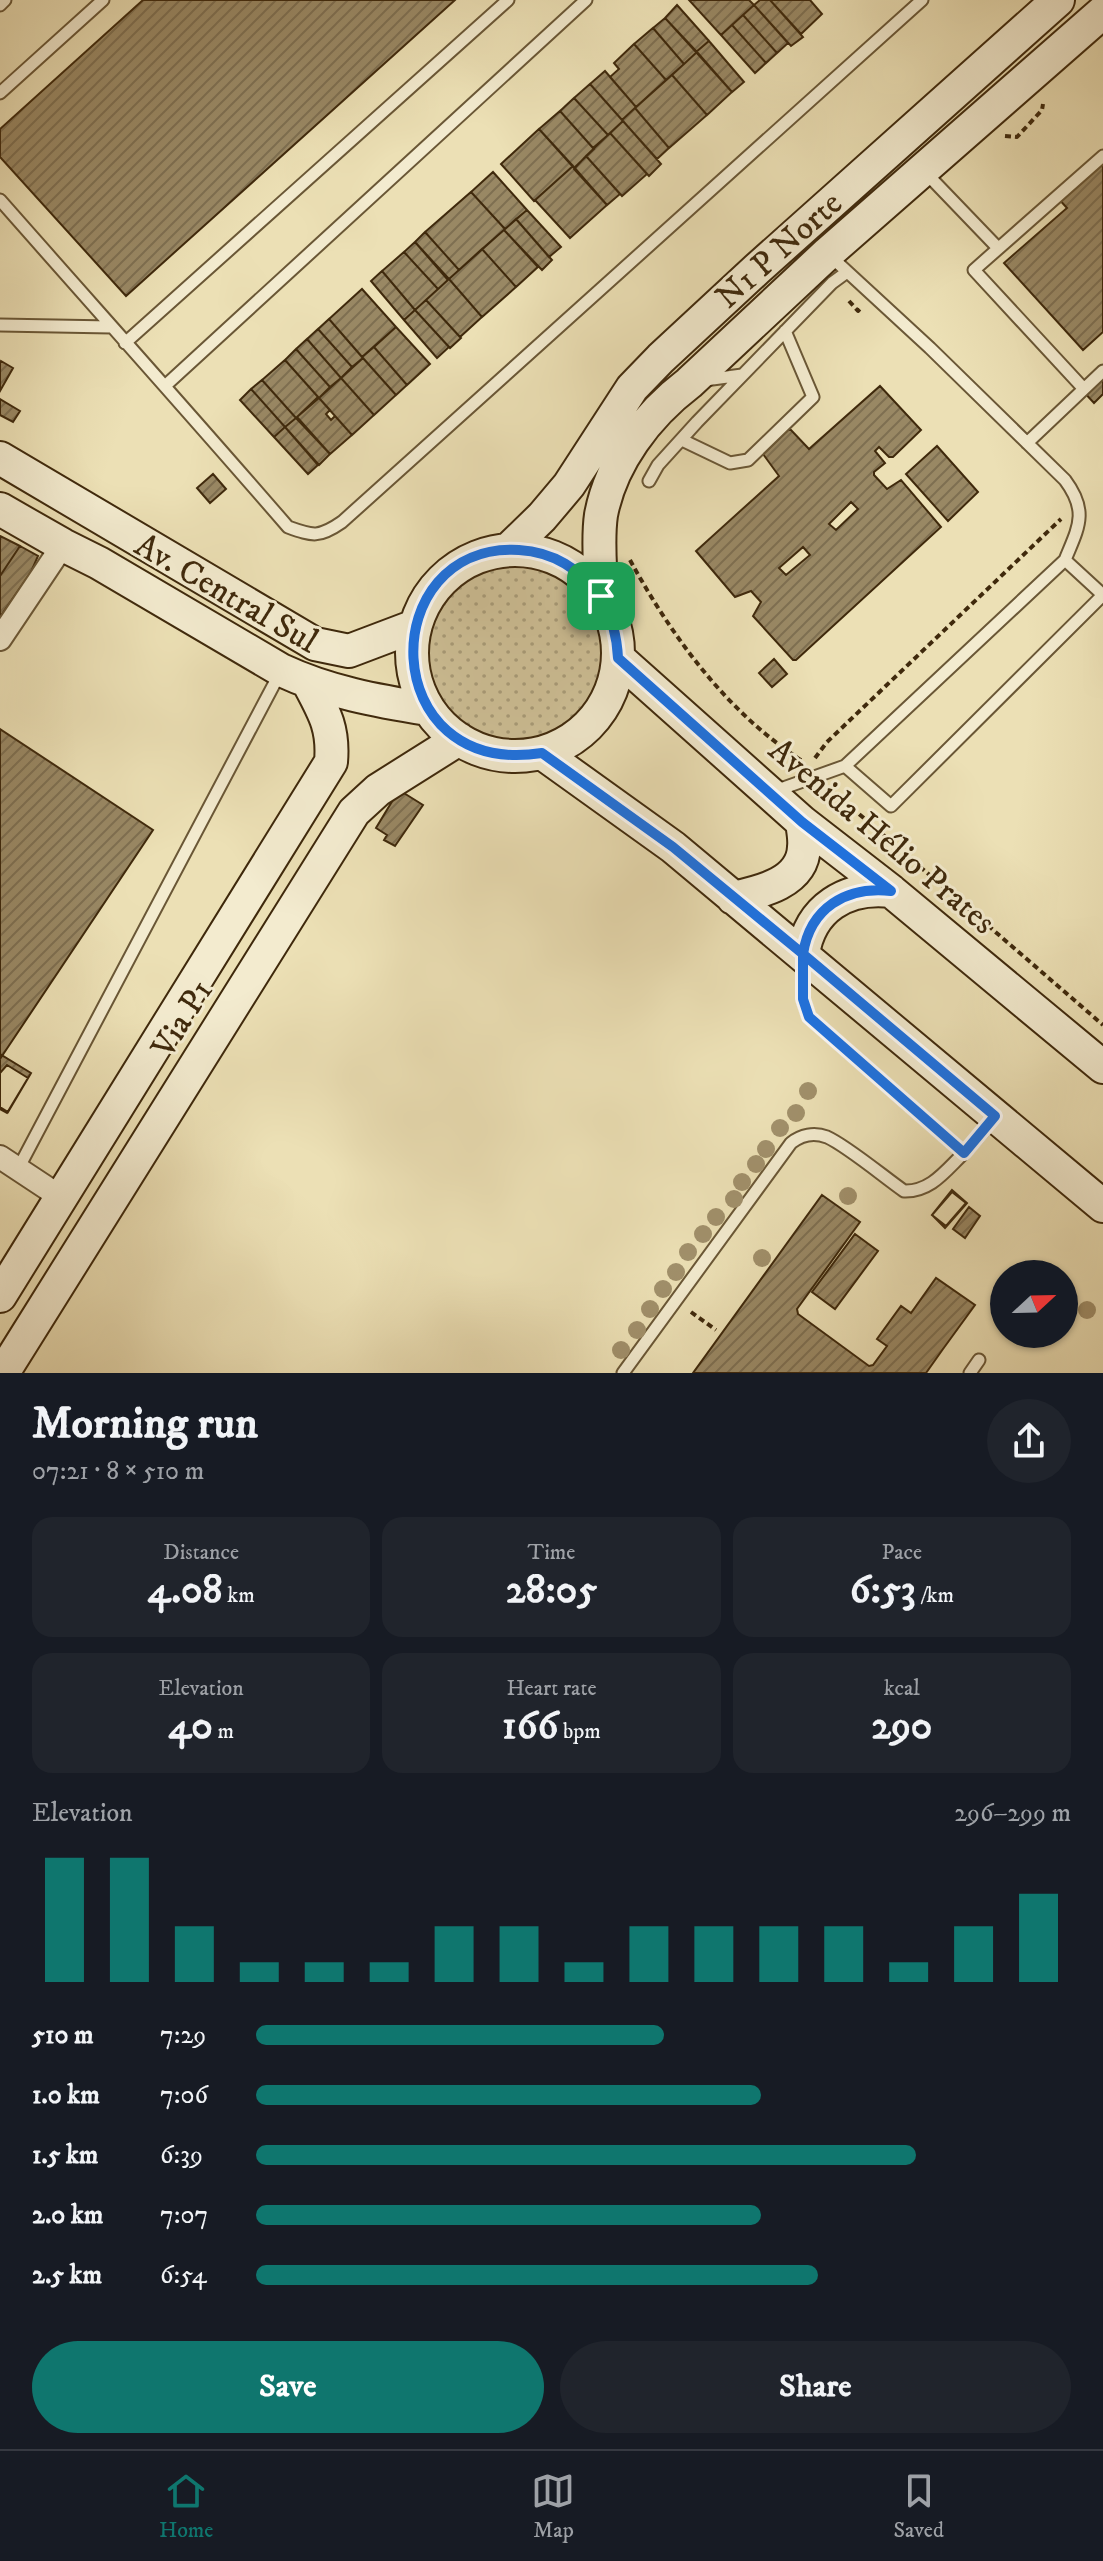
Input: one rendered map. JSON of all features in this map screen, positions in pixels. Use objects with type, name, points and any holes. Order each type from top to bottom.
[{"type":"main road","name":"N1 P Norte","points":[[509,549],[569,485],[632,388],[661,358],[1058,0]]},
{"type":"main road","name":"N1 P Norte","points":[[601,596],[601,515],[618,462],[668,399],[838,263],[923,171],[1103,12]]},
{"type":"main road","name":"Av. Central Sul","points":[[0,458],[315,644],[349,651],[415,626]]},
{"type":"main road","name":"Av. Central Sul","points":[[0,509],[294,676],[367,699],[428,709]]},
{"type":"main road","points":[[509,549],[541,553],[571,566],[601,596],[617,637],[618,658],[614,679],[607,700],[595,718],[562,745],[542,753],[499,755],[459,739],[442,726],[428,709],[413,669],[415,626],[428,597],[449,572],[488,553],[509,549]]},
{"type":"main road","name":"Avenida Hélio Prates","points":[[618,658],[802,822],[891,891],[1103,1067]]},
{"type":"main road","name":"Via P1","points":[[0,1296],[331,762],[333,739],[326,716],[294,676]]},
{"type":"main road","name":"Via P1","points":[[3,1373],[354,812],[378,790],[459,739]]},
{"type":"main road","points":[[542,753],[673,847],[1103,1206]]},
{"type":"main road","points":[[733,898],[775,887],[789,876],[805,850],[802,822]]},
{"type":"main road","points":[[803,954],[806,936],[813,924],[838,899],[872,889],[891,891]]},
{"type":"main road","points":[[203,969],[203,984],[210,996],[229,996],[243,990]]},
{"type":"main road","points":[[161,1038],[177,1037],[186,1043],[196,1066]]},
{"type":"street","points":[[0,639],[63,545]]},
{"type":"street","points":[[9,1163],[62,1198]]},
{"type":"lane","points":[[0,5],[5,0]]},
{"type":"lane","points":[[0,93],[103,0]]},
{"type":"lane","points":[[125,343],[508,0]]},
{"type":"lane","points":[[166,385],[586,0]]},
{"type":"lane","points":[[0,200],[288,527],[311,535],[326,533],[922,0]]},
{"type":"lane","points":[[1084,389],[974,270],[1103,156]]},
{"type":"lane","points":[[923,171],[998,248]]},
{"type":"lane","points":[[649,481],[658,465],[832,283],[838,263],[885,305],[1074,492],[1081,521],[1065,560],[845,766],[770,792]]},
{"type":"lane","points":[[0,325],[111,327]]},
{"type":"lane","points":[[682,440],[730,463],[748,460],[813,397],[785,331]]},
{"type":"lane","points":[[1027,443],[1103,371]]},
{"type":"lane","points":[[689,383],[742,375]]},
{"type":"lane","points":[[845,766],[891,806],[1103,595],[1065,560]]},
{"type":"lane","points":[[9,1163],[294,676]]},
{"type":"lane","points":[[803,954],[803,999],[809,1017],[964,1153]]},
{"type":"lane","points":[[623,1373],[791,1143],[799,1137],[828,1137],[904,1191],[914,1192],[932,1184],[964,1153],[995,1116]]},
{"type":"lane","points":[[970,1373],[979,1360]]},
{"type":"path","points":[[845,296],[858,311],[869,301]]},
{"type":"path","points":[[630,560],[657,610],[708,677],[774,744],[809,766],[827,742],[1060,520],[1065,509]]},
{"type":"path","points":[[818,776],[830,790],[881,830],[1103,1025]]},
{"type":"path","points":[[676,1301],[716,1330]]},
{"type":"shaded area","points":[[514,566],[548,573],[577,592],[596,621],[603,655],[596,689],[577,718],[548,737],[514,744],[480,737],[451,718],[432,689],[425,655],[432,621],[451,592],[480,573]]},
{"type":"building","points":[[143,0],[455,0],[126,296],[0,157],[0,129]]},
{"type":"building","points":[[689,0],[749,0],[754,5],[721,35]]},
{"type":"building","points":[[760,0],[770,0],[803,37],[791,46],[754,5]]},
{"type":"building","points":[[770,0],[810,0],[822,14],[801,34]]},
{"type":"building","points":[[677,5],[709,41],[696,52],[665,18]]},
{"type":"building","points":[[754,5],[788,43],[777,53],[743,15]]},
{"type":"building","points":[[743,15],[777,53],[766,63],[732,25]]},
{"type":"building","points":[[665,18],[697,52],[684,64],[653,28]]},
{"type":"building","points":[[732,25],[766,63],[755,73],[721,35]]},
{"type":"building","points":[[653,28],[684,64],[666,80],[634,44]]},
{"type":"building","points":[[709,41],[744,82],[732,92],[696,52]]},
{"type":"building","points":[[634,44],[666,80],[636,107],[610,77],[619,69],[614,63]]},
{"type":"building","points":[[697,52],[732,92],[707,115],[672,75]]},
{"type":"building","points":[[605,71],[636,107],[622,120],[590,84]]},
{"type":"building","points":[[672,75],[707,115],[669,148],[635,108]]},
{"type":"building","points":[[590,84],[623,121],[608,135],[574,98]]},
{"type":"building","points":[[574,98],[608,135],[593,148],[560,111]]},
{"type":"building","points":[[635,108],[669,148],[657,159],[622,120]]},
{"type":"building","points":[[560,111],[594,149],[574,168],[539,129]]},
{"type":"building","points":[[623,121],[661,164],[649,176],[610,133]]},
{"type":"building","points":[[539,129],[573,166],[534,201],[501,164]]},
{"type":"building","points":[[610,133],[647,174],[622,196],[586,156]]},
{"type":"building","points":[[586,156],[620,194],[607,205],[574,169]]},
{"type":"building","points":[[1097,161],[1103,167],[1103,332],[1083,350],[1004,263],[1067,208],[1057,197]]},
{"type":"building","points":[[573,166],[607,205],[570,238],[535,200]]},
{"type":"building","points":[[493,172],[527,210],[505,229],[471,192]]},
{"type":"building","points":[[471,192],[505,229],[459,270],[425,232]]},
{"type":"building","points":[[527,210],[561,247],[549,257],[516,219]]},
{"type":"building","points":[[516,219],[552,260],[542,270],[504,230]]},
{"type":"building","points":[[504,230],[538,267],[516,287],[482,249]]},
{"type":"building","points":[[425,232],[459,270],[449,279],[415,242]]},
{"type":"building","points":[[415,242],[448,280],[438,289],[404,252]]},
{"type":"building","points":[[482,249],[516,287],[482,317],[449,279]]},
{"type":"building","points":[[404,252],[438,289],[415,310],[382,271]]},
{"type":"building","points":[[382,271],[415,310],[404,320],[371,281]]},
{"type":"building","points":[[449,279],[482,317],[460,337],[426,300]]},
{"type":"building","points":[[362,289],[396,327],[362,357],[329,319]]},
{"type":"building","points":[[426,300],[461,338],[450,348],[415,310]]},
{"type":"building","points":[[415,310],[449,347],[437,358],[404,320]]},
{"type":"building","points":[[329,319],[363,358],[352,367],[318,329]]},
{"type":"building","points":[[396,327],[430,364],[407,385],[374,347]]},
{"type":"building","points":[[318,329],[352,367],[341,378],[307,339]]},
{"type":"building","points":[[307,339],[341,378],[330,387],[296,349]]},
{"type":"building","points":[[374,347],[407,385],[396,395],[362,357]]},
{"type":"building","points":[[296,349],[330,387],[319,398],[285,360]]},
{"type":"building","points":[[363,358],[396,395],[374,415],[341,378]]},
{"type":"building","points":[[285,360],[318,397],[296,418],[262,380]]},
{"type":"building","points":[[0,363],[13,368],[0,391]]},
{"type":"building","points":[[1103,370],[1103,394],[1094,403],[1082,390]]},
{"type":"building","points":[[341,378],[374,415],[352,435],[319,398]]},
{"type":"building","points":[[262,380],[296,418],[285,427],[251,389]]},
{"type":"building","points":[[880,386],[921,430],[893,457],[879,447],[875,451],[885,463],[874,475],[887,489],[901,480],[941,527],[793,660],[753,616],[761,602],[751,591],[735,597],[696,551],[779,476],[763,454],[788,430],[809,449]],"holes":[[[851,502],[858,509],[836,530],[829,524]],[[803,547],[810,555],[786,575],[779,568]]]},
{"type":"building","points":[[251,389],[285,427],[274,437],[240,400]]},
{"type":"building","points":[[319,398],[330,410],[326,414],[331,420],[335,416],[352,435],[330,454],[297,417]]},
{"type":"building","points":[[0,399],[20,411],[13,422],[0,415]]},
{"type":"building","points":[[296,418],[330,454],[319,465],[285,427]]},
{"type":"building","points":[[285,427],[318,465],[308,474],[274,437]]},
{"type":"building","points":[[937,446],[978,492],[948,521],[906,474]]},
{"type":"building","points":[[213,474],[226,489],[210,503],[197,488]]},
{"type":"building","points":[[0,536],[20,546],[0,576]]},
{"type":"building","points":[[20,546],[38,556],[31,572],[0,617],[0,576]]},
{"type":"building","points":[[774,659],[787,674],[772,687],[759,673]]},
{"type":"building","points":[[0,729],[153,830],[0,1059]]},
{"type":"building","points":[[399,790],[423,805],[395,846],[384,840],[387,835],[376,828]]},
{"type":"building","points":[[0,1054],[31,1073],[8,1112],[0,1107]]},
{"type":"building","points":[[7,1065],[28,1078],[7,1113],[0,1109],[0,1073]]},
{"type":"building","points":[[952,1190],[967,1203],[945,1228],[932,1215]]},
{"type":"building","points":[[952,1192],[966,1203],[946,1226],[932,1215]]},
{"type":"building","points":[[822,1195],[860,1222],[797,1309],[798,1314],[869,1366],[873,1365],[887,1346],[877,1339],[901,1306],[911,1313],[936,1278],[975,1305],[926,1373],[693,1373]]},
{"type":"building","points":[[969,1207],[980,1216],[965,1238],[953,1229]]},
{"type":"building","points":[[855,1234],[878,1251],[835,1309],[812,1292]]},
{"type":"route","points":[[601,596],[571,566],[531,551],[509,549],[488,553],[449,572],[434,588],[415,626],[413,669],[428,709],[442,726],[478,749],[499,755],[542,753],[673,847],[803,954],[803,999],[809,1017],[964,1153],[995,1116],[803,954],[806,936],[813,924],[838,899],[872,889],[891,891],[802,822],[618,658],[617,637],[601,596]]}]
